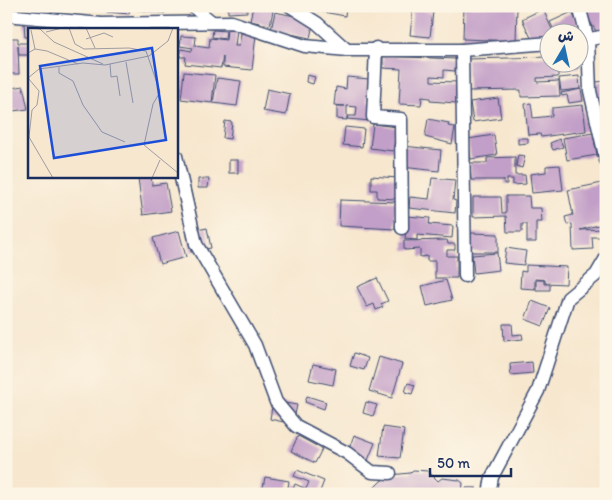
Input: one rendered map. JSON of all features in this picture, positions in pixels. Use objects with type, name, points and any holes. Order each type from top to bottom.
[{"type":"street","points":[[192,6],[212,22]]},
{"type":"street","points":[[290,6],[317,23],[347,50]]},
{"type":"street","points":[[574,6],[580,10],[582,22]]},
{"type":"street","points":[[6,15],[101,26],[231,22],[305,46],[347,50],[376,48],[462,50],[540,44]]},
{"type":"street","points":[[590,40],[606,36]]},
{"type":"street","points":[[376,48],[373,117],[400,119],[402,228]]},
{"type":"street","points":[[462,50],[464,276]]},
{"type":"street","points":[[588,72],[590,92],[606,160]]},
{"type":"street","points":[[178,165],[196,244],[255,345],[276,402],[296,426],[347,453],[372,472],[390,473]]},
{"type":"street","points":[[489,494],[492,477],[538,391],[568,298],[596,275],[606,258]]},
{"type":"building","points":[[108,6],[130,6],[129,14],[107,12]]},
{"type":"building","points":[[133,6],[158,6],[166,8],[165,13],[132,9]]},
{"type":"building","points":[[228,6],[247,6],[247,12],[228,13]]},
{"type":"building","points":[[253,6],[274,6],[270,25],[250,21]]},
{"type":"building","points":[[318,6],[346,6],[345,16],[318,11]]},
{"type":"building","points":[[415,6],[434,6],[433,11]]},
{"type":"building","points":[[464,6],[517,6],[516,41],[463,39]]},
{"type":"building","points":[[581,6],[606,6],[606,28],[597,33]]},
{"type":"building","points":[[413,9],[433,12],[430,37],[410,35]]},
{"type":"building","points":[[543,9],[549,22],[540,22],[540,38],[533,42],[522,19]]},
{"type":"building","points":[[275,12],[314,20],[310,38],[271,30]]},
{"type":"building","points":[[572,12],[577,22],[550,22]]},
{"type":"building","points":[[24,22],[77,28],[28,28],[28,37],[25,37]]},
{"type":"building","points":[[227,29],[237,30],[235,46],[239,46],[241,33],[256,35],[252,70],[223,67],[223,57],[221,68],[185,64],[186,57],[180,57],[181,49],[192,51],[193,48],[180,46],[181,36],[196,37],[195,46],[209,48],[210,38],[226,40]]},
{"type":"building","points":[[213,30],[226,31],[225,39],[212,37]]},
{"type":"building","points":[[6,38],[18,38],[18,43],[28,43],[28,55],[19,55],[18,46],[19,74],[6,74]]},
{"type":"building","points":[[383,56],[456,59],[455,71],[444,70],[444,77],[431,76],[431,81],[457,82],[456,103],[430,101],[430,98],[422,97],[421,105],[399,104],[401,69],[383,68]]},
{"type":"building","points":[[540,57],[540,72],[558,72],[558,77],[537,78],[537,82],[559,81],[560,96],[521,97],[521,90],[468,91],[467,59]]},
{"type":"building","points":[[184,72],[215,75],[212,103],[181,99]]},
{"type":"building","points":[[307,75],[315,77],[313,84],[306,82]]},
{"type":"building","points":[[579,76],[580,89],[561,91],[559,78]]},
{"type":"building","points":[[347,77],[369,79],[367,102],[373,103],[371,121],[337,119],[337,106],[345,106],[334,105],[336,87],[346,89]],"holes":[[[347,106],[357,107],[356,116],[348,116],[347,119]]]},
{"type":"building","points":[[217,78],[241,81],[237,106],[213,103]]},
{"type":"building","points":[[606,81],[606,110],[598,111],[596,82]]},
{"type":"building","points":[[11,84],[12,88],[23,86],[28,109],[13,111],[11,106],[6,106],[6,85]]},
{"type":"building","points":[[267,89],[290,94],[286,115],[263,111]]},
{"type":"building","points":[[581,89],[583,101],[569,103],[567,95],[562,96],[561,93]]},
{"type":"building","points":[[498,98],[501,118],[473,122],[470,102]]},
{"type":"building","points":[[531,103],[533,118],[552,116],[552,108],[583,105],[586,131],[541,137],[540,134],[528,135],[525,104]]},
{"type":"building","points":[[428,119],[449,123],[448,126],[455,127],[452,144],[425,137]]},
{"type":"building","points":[[225,121],[232,122],[230,139],[223,138]]},
{"type":"building","points":[[373,124],[397,127],[393,151],[370,148]]},
{"type":"building","points":[[345,127],[364,129],[362,147],[343,145]]},
{"type":"building","points":[[593,133],[597,155],[567,160],[563,138]]},
{"type":"building","points":[[494,135],[497,155],[471,159],[468,139]]},
{"type":"building","points":[[518,138],[528,138],[528,143],[518,144]]},
{"type":"building","points":[[560,139],[563,147],[553,150],[550,143]]},
{"type":"building","points":[[403,146],[441,150],[439,171],[401,167]]},
{"type":"building","points":[[518,155],[525,156],[522,168],[516,166]]},
{"type":"building","points":[[515,157],[515,175],[525,175],[526,184],[513,185],[513,179],[507,179],[507,184],[504,184],[504,180],[471,180],[470,163],[487,163],[487,158]]},
{"type":"building","points":[[229,160],[238,160],[238,173],[229,173]]},
{"type":"building","points":[[6,163],[10,163],[11,188],[6,188]]},
{"type":"building","points":[[560,165],[563,190],[532,193],[530,174],[546,172],[546,166]]},
{"type":"building","points":[[371,176],[398,178],[397,199],[377,198],[377,190],[371,190]]},
{"type":"building","points":[[138,178],[151,178],[152,185],[166,183],[171,211],[143,215]]},
{"type":"building","points":[[432,178],[455,180],[453,200],[456,201],[455,213],[409,208],[410,197],[429,199]]},
{"type":"building","points":[[198,179],[209,179],[208,188],[198,188]]},
{"type":"building","points":[[602,183],[606,205],[606,208],[603,209],[606,223],[580,230],[604,229],[604,237],[592,237],[593,249],[573,250],[572,224],[567,225],[565,217],[573,215],[568,190]]},
{"type":"building","points":[[506,196],[529,196],[530,208],[541,208],[542,222],[536,222],[536,242],[527,242],[527,224],[522,224],[522,232],[507,232],[506,216],[473,217],[473,197],[501,197],[502,213],[506,213]]},
{"type":"building","points":[[340,200],[397,202],[395,229],[339,226]]},
{"type":"building","points":[[407,216],[430,218],[429,224],[453,226],[452,238],[417,235],[417,240],[405,239]]},
{"type":"building","points":[[207,228],[211,248],[191,252],[187,232]]},
{"type":"building","points":[[179,231],[186,257],[160,264],[153,238]]},
{"type":"building","points":[[471,233],[498,234],[498,252],[471,252]]},
{"type":"building","points":[[447,240],[448,244],[455,244],[455,250],[447,250],[447,256],[457,256],[457,278],[435,278],[435,261],[427,261],[427,256],[420,257],[420,249],[404,250],[404,241]]},
{"type":"building","points":[[506,248],[526,251],[524,265],[504,263]]},
{"type":"building","points":[[497,253],[499,270],[474,273],[472,255]]},
{"type":"building","points":[[526,265],[567,267],[566,284],[545,283],[545,280],[535,279],[535,289],[520,288],[521,271],[526,272]]},
{"type":"building","points":[[377,278],[388,301],[381,304],[383,307],[376,310],[374,304],[367,307],[357,287]]},
{"type":"building","points":[[446,280],[452,300],[427,306],[422,286]]},
{"type":"building","points":[[536,280],[544,280],[544,284],[550,284],[550,290],[536,290]]},
{"type":"building","points":[[532,301],[550,308],[543,326],[525,319]]},
{"type":"building","points":[[503,324],[512,324],[513,335],[522,334],[523,339],[504,341]]},
{"type":"building","points":[[354,353],[368,358],[364,370],[350,366]]},
{"type":"building","points":[[379,357],[402,364],[392,398],[369,391]]},
{"type":"building","points":[[532,362],[533,373],[511,375],[510,364]]},
{"type":"building","points":[[313,364],[336,369],[333,385],[309,380]]},
{"type":"building","points":[[408,383],[415,385],[412,394],[405,392]]},
{"type":"building","points":[[307,396],[326,402],[324,409],[305,402]]},
{"type":"building","points":[[273,401],[297,405],[293,424],[270,419]]},
{"type":"building","points":[[366,402],[377,405],[373,416],[363,413]]},
{"type":"building","points":[[383,427],[404,430],[400,458],[379,456]]},
{"type":"building","points":[[354,435],[375,443],[366,465],[346,457]]},
{"type":"building","points":[[298,436],[322,449],[315,463],[291,451]]},
{"type":"building","points":[[297,470],[324,481],[319,494],[291,494],[295,484],[306,489],[309,482],[294,476]]},
{"type":"building","points":[[413,470],[428,471],[438,481],[442,478],[459,480],[463,483],[462,493],[373,494],[373,489],[391,475],[410,473]]},
{"type":"building","points":[[265,477],[289,481],[287,494],[262,493]]},
{"type":"building","points":[[466,488],[476,488],[476,494],[466,494]]}]
